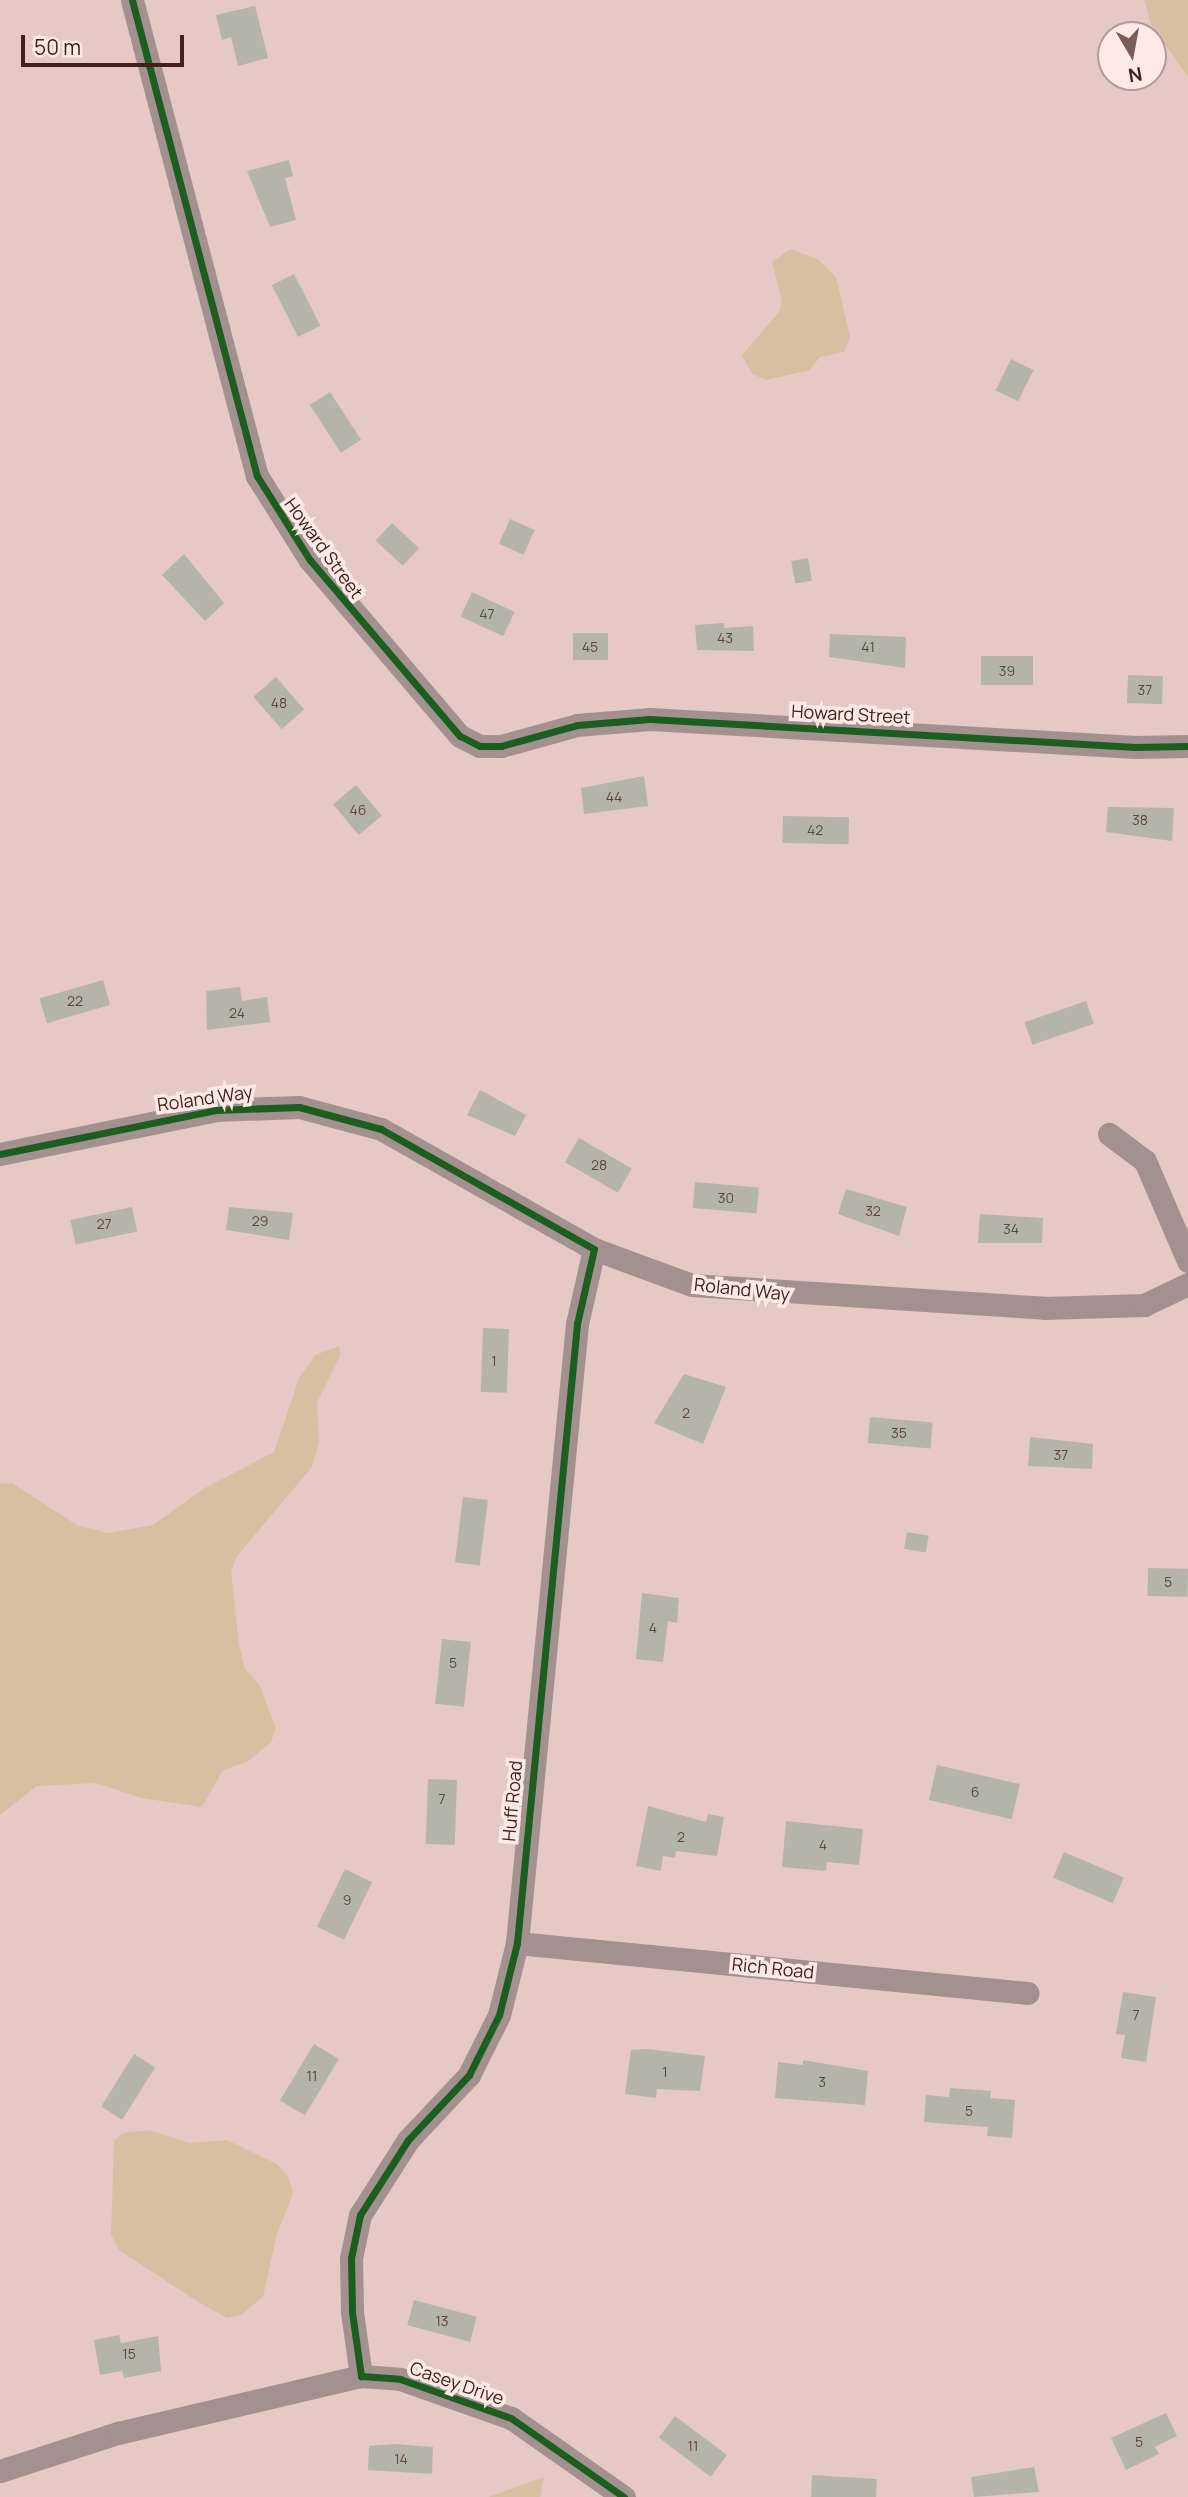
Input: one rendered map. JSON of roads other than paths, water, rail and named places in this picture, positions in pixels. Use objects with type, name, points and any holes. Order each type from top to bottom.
[{"type":"street","name":"Howard Street","points":[[132,0],[257,476],[310,560],[460,736],[480,746],[501,746],[577,725],[650,719],[1135,747],[1188,746]]},
{"type":"street","name":"Roland Way","points":[[0,1154],[216,1110],[299,1107],[381,1129],[594,1249],[692,1285],[840,1298],[1044,1308],[1144,1305],[1188,1284]]},
{"type":"street","points":[[1109,1134],[1145,1161],[1188,1261]]},
{"type":"street","name":"Huff Road","points":[[361,2376],[352,2312],[351,2258],[360,2215],[408,2140],[469,2075],[499,2015],[517,1943],[577,1324],[594,1249]]},
{"type":"street","name":"Rich Road","points":[[517,1943],[1028,1993]]},
{"type":"street","name":"Casey Drive","points":[[0,2471],[118,2433],[361,2376],[400,2379],[511,2418],[624,2497]]}]
